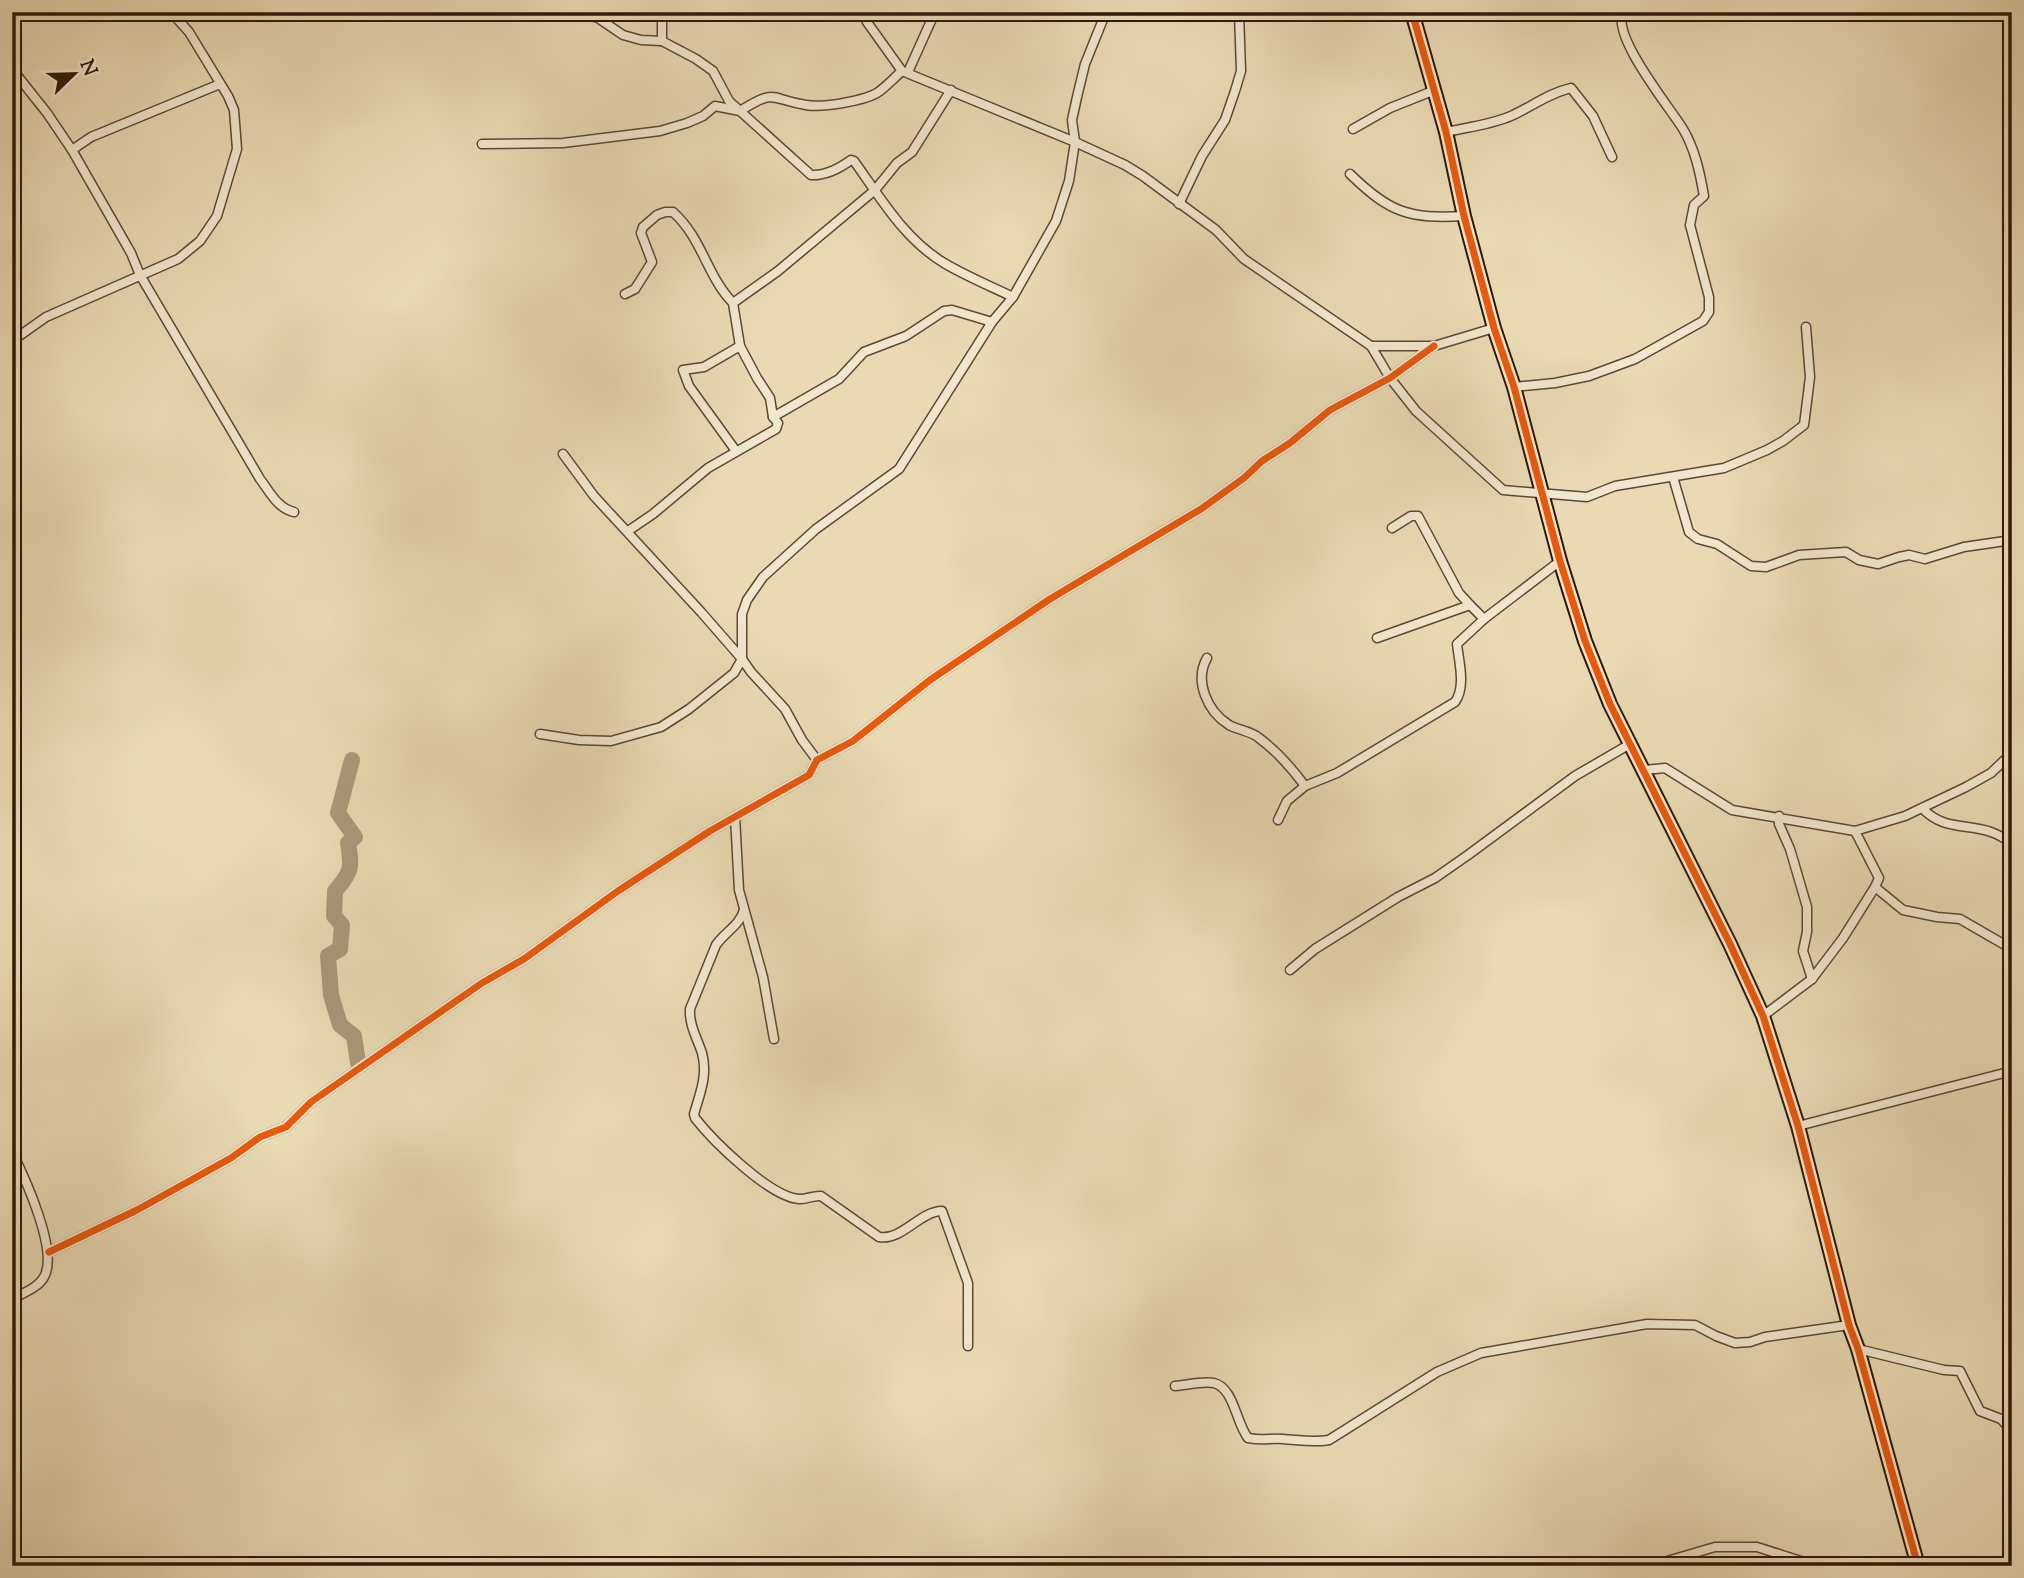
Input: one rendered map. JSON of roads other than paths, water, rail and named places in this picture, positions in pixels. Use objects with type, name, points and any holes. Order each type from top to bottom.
[{"type":"street","points":[[12,341],[46,317],[188,252],[200,241],[217,216],[237,149],[234,110],[189,32],[171,12]]},
{"type":"street","points":[[662,12],[662,41]]},
{"type":"street","points":[[862,12],[905,72],[1075,142],[1143,176],[1216,230],[1244,259],[1371,346],[1390,378],[1416,411],[1503,490],[1587,497],[1615,486],[1724,468],[1767,450],[1800,429],[1806,417],[1810,377],[1806,327]]},
{"type":"street","points":[[482,144],[562,143],[660,131],[703,116],[715,106],[740,111],[761,98],[772,96],[808,106],[863,99],[877,93],[905,72],[934,12]]},
{"type":"street","points":[[540,734],[579,740],[611,741],[661,727],[689,709],[734,673],[742,659],[742,614],[747,600],[763,578],[816,529],[899,469],[992,323],[1013,297],[1056,221],[1069,181],[1075,142],[1072,120],[1077,97],[1085,64],[1106,12]]},
{"type":"street","points":[[1179,204],[1202,156],[1225,120],[1236,91],[1241,71],[1239,12]]},
{"type":"street","points":[[1412,12],[1446,132],[1464,215],[1494,328],[1514,387],[1560,561],[1585,641],[1610,704],[1763,1016],[1798,1126],[1849,1325],[1918,1566]]},
{"type":"street","points":[[1514,387],[1572,380],[1616,366],[1645,354],[1692,328],[1703,321],[1709,312],[1709,297],[1690,225],[1694,205],[1704,195],[1699,168],[1683,128],[1668,111],[1626,40],[1620,24],[1624,12]]},
{"type":"street","points":[[579,13],[598,18],[623,35],[641,40],[662,41],[696,59],[713,71],[729,101],[806,172],[820,175],[839,169],[852,160],[901,227],[943,262],[1013,297]]},
{"type":"street","points":[[12,69],[72,150],[125,241],[139,275],[260,479],[280,505],[294,512]]},
{"type":"street","points":[[72,150],[91,137],[220,84]]},
{"type":"street","points":[[1446,132],[1490,124],[1561,90],[1571,88],[1593,116],[1612,157]]},
{"type":"street","points":[[733,303],[778,271],[875,190],[897,163],[912,152],[951,90]]},
{"type":"street","points":[[1353,129],[1390,108],[1435,90]]},
{"type":"street","points":[[1350,174],[1382,202],[1406,214],[1431,218],[1464,215]]},
{"type":"street","points":[[625,293],[635,289],[652,262],[641,233],[643,228],[657,215],[673,212],[699,242],[719,289],[733,303],[740,346],[770,398],[773,417],[778,423],[776,429],[708,468],[653,514],[628,531]]},
{"type":"street","points":[[773,417],[839,380],[864,352],[906,336],[944,311],[952,310],[992,323]]},
{"type":"street","points":[[1371,346],[1434,346],[1494,328]]},
{"type":"street","points":[[736,451],[689,386],[683,370],[704,367],[740,346]]},
{"type":"street","points":[[49,1252],[137,1210],[231,1158],[260,1137],[286,1126],[311,1102],[482,983],[524,959],[618,891],[710,831],[809,775],[817,760],[853,741],[930,680],[1050,599],[1200,509],[1330,410],[1390,378],[1434,346]]},
{"type":"street","points":[[563,454],[594,496],[785,709],[817,760]]},
{"type":"street","points":[[1672,477],[1689,532],[1717,544],[1751,566],[1766,567],[1806,554],[1846,552],[1859,560],[1878,564],[1909,555],[1925,559],[1964,547],[2012,540]]},
{"type":"street","points":[[1392,528],[1411,516],[1418,516],[1459,593],[1484,619]]},
{"type":"street","points":[[1278,820],[1287,801],[1304,786],[1337,773],[1455,702],[1461,694],[1457,644],[1484,619],[1560,561]]},
{"type":"street","points":[[1377,638],[1470,605]]},
{"type":"street","points":[[1208,658],[1201,669],[1200,677],[1209,705],[1228,724],[1256,736],[1288,762],[1304,786]]},
{"type":"street","points":[[1290,970],[1315,949],[1398,897],[1435,878],[1575,776],[1630,744]]},
{"type":"street","points":[[1644,770],[1665,768],[1732,810],[1855,831],[1922,808],[1991,773],[2012,753]]},
{"type":"street","points":[[1922,808],[1945,825],[1991,832],[2012,843]]},
{"type":"street","points":[[1779,816],[1779,824],[1794,859],[1807,907],[1807,932],[1803,951],[1812,979]]},
{"type":"street","points":[[735,817],[739,890],[763,977],[774,1039]]},
{"type":"street","points":[[1763,1016],[1812,979],[1843,938],[1875,887],[1879,878],[1855,831]]},
{"type":"street","points":[[1875,887],[1903,910],[1937,918],[1960,919],[1979,933],[2012,949]]},
{"type":"street","points":[[744,910],[742,920],[722,936],[716,945],[690,1009],[689,1019],[705,1066],[705,1079],[695,1118],[760,1181],[799,1199],[821,1196],[879,1237],[891,1236],[937,1210],[942,1211],[968,1283],[968,1346]]},
{"type":"street","points":[[1798,1126],[2012,1071]]},
{"type":"street","points":[[12,1152],[43,1228],[49,1252],[48,1269],[43,1280],[12,1299]]},
{"type":"street","points":[[1175,1386],[1214,1383],[1222,1388],[1229,1395],[1237,1420],[1248,1438],[1312,1443],[1329,1440],[1437,1372],[1481,1353],[1647,1324],[1695,1325],[1735,1343],[1849,1325]]},
{"type":"street","points":[[1858,1349],[1944,1370],[1960,1371],[1980,1411],[2001,1419],[2012,1431]]},
{"type":"street","points":[[1650,1566],[1715,1547],[1757,1547],[1807,1563],[1844,1566]]},
{"type":"waterway","points":[[352,760],[338,813],[355,837],[348,843],[348,874],[335,891],[334,916],[342,925],[340,949],[328,956],[331,995],[340,1025],[354,1036],[358,1063]]}]
